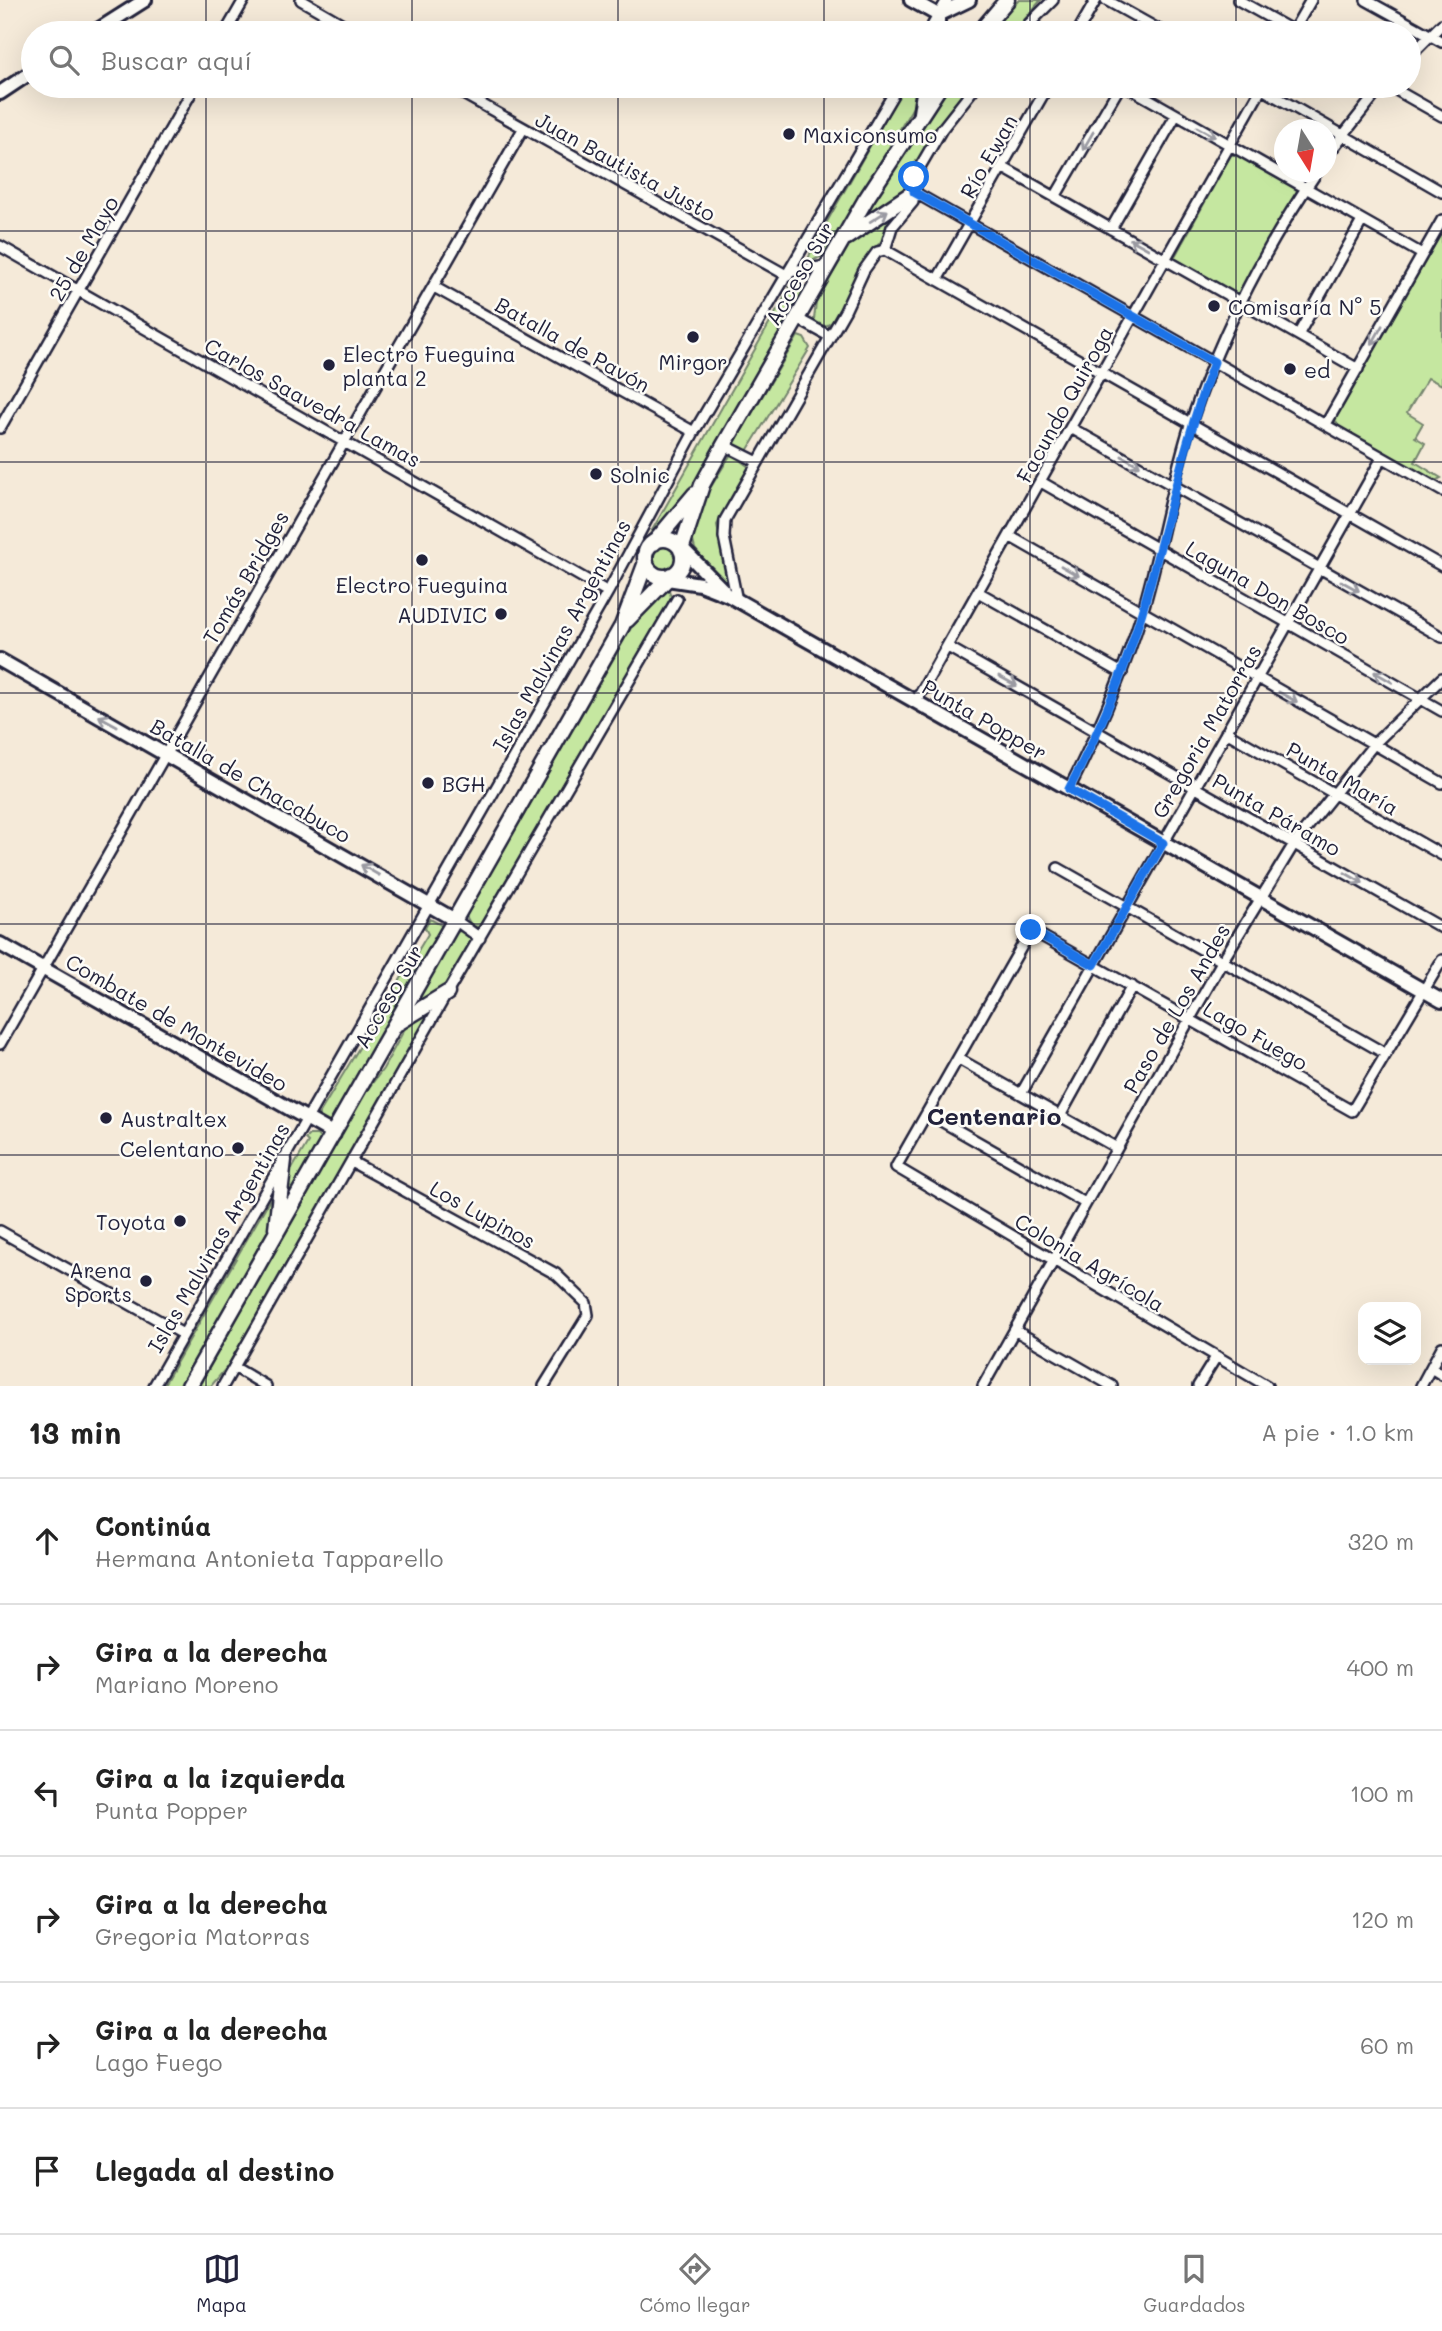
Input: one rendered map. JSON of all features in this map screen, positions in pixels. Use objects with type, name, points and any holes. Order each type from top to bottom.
[{"type":"main road","points":[[989,21],[1007,0]]},
{"type":"main road","name":"Acceso Sur","points":[[680,546],[702,485],[724,445],[843,239],[931,98]]},
{"type":"main road","points":[[843,239],[914,192]]},
{"type":"main road","name":"Acceso Sur","points":[[653,544],[702,485]]},
{"type":"main road","points":[[665,538],[680,546],[680,561],[666,578],[652,575],[646,562],[653,544],[665,538]]},
{"type":"main road","name":"Acceso Sur","points":[[189,1386],[622,626],[646,562]]},
{"type":"main road","name":"Acceso Sur","points":[[622,626],[666,578]]},
{"type":"main road","points":[[394,1026],[447,993]]},
{"type":"main road","points":[[275,1236],[284,1160]]},
{"type":"street","points":[[112,21],[145,0]]},
{"type":"street","points":[[232,21],[244,0]]},
{"type":"street","points":[[300,0],[337,21]]},
{"type":"street","points":[[911,0],[939,15]]},
{"type":"street","points":[[935,21],[947,0]]},
{"type":"street","points":[[939,15],[969,0]]},
{"type":"street","points":[[1032,21],[1053,0]]},
{"type":"street","points":[[1084,21],[1096,0]]},
{"type":"street","points":[[1106,0],[1144,21]]},
{"type":"street","points":[[1238,0],[1274,21]]},
{"type":"street","points":[[1300,21],[1311,0]]},
{"type":"street","points":[[1366,0],[1404,21]]},
{"type":"street","points":[[939,15],[939,21]]},
{"type":"street","points":[[1421,44],[1442,24]]},
{"type":"street","points":[[1421,30],[1442,42]]},
{"type":"street","points":[[0,93],[21,79]]},
{"type":"street","name":"25 de Mayo","points":[[0,428],[188,98]]},
{"type":"street","name":"Juan Bautista Justo","points":[[470,98],[789,274]]},
{"type":"street","name":"Islas Malvinas Argentinas","points":[[154,1386],[608,592],[694,432],[891,98]]},
{"type":"street","points":[[920,113],[922,98]]},
{"type":"street","points":[[733,598],[723,528],[756,461],[871,258],[885,250],[889,231],[908,211],[914,192],[914,177],[942,129],[967,98]]},
{"type":"street","name":"Río Ewan","points":[[937,280],[1041,98]]},
{"type":"street","points":[[1055,197],[1113,98]]},
{"type":"street","points":[[1147,98],[1422,254]]},
{"type":"street","name":"Facundo Quiroga","points":[[916,701],[1231,146],[1255,98]]},
{"type":"street","points":[[1280,98],[1442,192]]},
{"type":"street","points":[[1337,142],[1372,98]]},
{"type":"street","points":[[1410,98],[1442,116]]},
{"type":"street","points":[[1111,229],[1176,115]]},
{"type":"street","name":"Tomás Bridges","points":[[0,1044],[523,129]]},
{"type":"street","points":[[1002,167],[1358,369]]},
{"type":"street","points":[[1069,789],[1099,732],[1122,673],[1142,613],[1191,424],[1214,362],[1270,244],[1310,182]]},
{"type":"street","points":[[914,192],[1382,458],[1441,488]]},
{"type":"street","points":[[1326,424],[1442,220]]},
{"type":"street","points":[[1298,335],[1362,221]]},
{"type":"street","name":"Carlos Saavedra Lamas","points":[[0,246],[344,439],[608,592]]},
{"type":"street","points":[[885,250],[1442,566]]},
{"type":"street","points":[[789,274],[828,266]]},
{"type":"street","name":"Batalla de Pavón","points":[[434,287],[694,432]]},
{"type":"street","points":[[797,319],[829,336]]},
{"type":"street","points":[[1071,428],[1442,637]]},
{"type":"street","points":[[724,445],[756,461]]},
{"type":"street","name":"Gregoria Matorras","points":[[1021,1094],[1382,458]]},
{"type":"street","name":"Laguna Don Bosco","points":[[1041,482],[1442,711]]},
{"type":"street","points":[[1010,537],[1442,783]]},
{"type":"street","name":"Punta Popper","points":[[680,546],[733,598]]},
{"type":"street","name":"Punta Popper","points":[[666,578],[700,584],[733,598],[1442,1001]]},
{"type":"street","points":[[639,607],[668,588],[700,584]]},
{"type":"street","points":[[978,592],[1122,673]]},
{"type":"street","points":[[223,1386],[447,993],[677,599]]},
{"type":"street","name":"Punta Páramo","points":[[948,648],[1442,928]]},
{"type":"street","name":"Batalla de Chacabuco","points":[[0,660],[429,904],[480,938]]},
{"type":"street","name":"Paso de Los Andes","points":[[983,1386],[1223,960],[1294,844],[1374,744],[1442,678]]},
{"type":"street","name":"Punta María","points":[[1226,732],[1442,855]]},
{"type":"street","points":[[1058,868],[1128,905],[1386,1054],[1442,960]]},
{"type":"street","name":"Lago Fuego","points":[[959,1059],[1031,930],[1352,1111],[1386,1054]]},
{"type":"street","name":"Combate de Montevideo","points":[[0,944],[334,1133]]},
{"type":"street","points":[[1060,1116],[1132,986]]},
{"type":"street","points":[[1085,1203],[929,1114],[959,1059],[1116,1148]]},
{"type":"street","name":"Colonia Agrícola","points":[[929,1114],[896,1167],[1267,1386]]},
{"type":"street","name":"Los Lupinos","points":[[352,1162],[569,1283],[588,1308],[588,1315],[544,1386]]},
{"type":"street","points":[[0,1230],[183,1334]]},
{"type":"street","points":[[1016,1331],[1112,1386]]},
{"type":"street","points":[[1420,1386],[1442,1347]]},
{"type":"street","points":[[1198,1386],[1216,1357]]},
{"type":"street","points":[[234,1367],[266,1386]]},
{"type":"street","points":[[1431,1368],[1442,1375]]},
{"type":"green space","points":[[1019,0],[1041,0],[1023,21],[998,21]]},
{"type":"green space","points":[[897,98],[917,98],[825,255],[807,263],[812,248]]},
{"type":"green space","points":[[939,98],[960,98],[917,163],[909,189],[861,224],[897,157]]},
{"type":"green space","points":[[1231,155],[1239,155],[1274,175],[1274,182],[1286,182],[1295,187],[1297,191],[1240,292],[1236,294],[1174,258]]},
{"type":"green space","points":[[909,201],[889,232],[867,257],[842,311],[826,326],[818,325],[814,319],[816,303],[855,235]]},
{"type":"green space","points":[[1442,232],[1442,385],[1428,378],[1407,413],[1423,423],[1415,437],[1425,443],[1415,462],[1441,478],[1435,481],[1339,427],[1335,420]]},
{"type":"green space","points":[[792,284],[808,287],[678,511],[642,548]]},
{"type":"green space","points":[[798,336],[804,338],[810,348],[747,451],[734,444]]},
{"type":"green space","points":[[731,454],[749,467],[717,525],[731,592],[695,549],[691,533],[695,513]]},
{"type":"green space","points":[[663,544],[673,548],[677,558],[673,568],[663,572],[653,568],[649,558],[653,548]]},
{"type":"green space","points":[[669,590],[671,597],[666,607],[479,927],[471,925],[466,916],[639,614]]},
{"type":"green space","points":[[430,919],[443,926],[330,1127],[316,1119],[428,934],[425,928]]},
{"type":"green space","points":[[462,930],[473,941],[443,992],[413,1009],[455,933]]},
{"type":"green space","points":[[429,1014],[228,1366],[211,1386],[199,1386],[364,1094],[383,1069],[410,1019]]},
{"type":"green space","points":[[309,1135],[317,1135],[321,1140],[282,1209],[288,1169],[292,1169],[308,1142],[305,1139]]},
{"type":"green space","points":[[278,1185],[271,1225],[180,1386],[163,1386]]},
{"type":"place","name":"Maxiconsumo","points":[[789,134]]},
{"type":"place","name":"Comisaría N° 5","points":[[1214,306]]},
{"type":"place","name":"Mirgor","points":[[693,337]]},
{"type":"place","name":"Electro Fueguina planta 2","points":[[329,365]]},
{"type":"place","name":"ed","points":[[1290,369]]},
{"type":"place","name":"Solnic","points":[[596,474]]},
{"type":"place","name":"Electro Fueguina","points":[[422,560]]},
{"type":"place","name":"AUDIVIC","points":[[501,614]]},
{"type":"place","name":"BGH","points":[[428,783]]},
{"type":"place","name":"Australtex","points":[[106,1118]]},
{"type":"place","name":"Celentano","points":[[238,1148]]},
{"type":"place","name":"Toyota","points":[[180,1221]]},
{"type":"place","name":"Arena Sports","points":[[146,1281]]},
{"type":"district","name":"Centenario","points":[[994,1115]]},
{"type":"route","points":[[914,177],[914,192],[1214,362],[1191,424],[1142,613],[1122,673],[1099,732],[1069,789],[1163,843],[1094,965],[1031,930]]}]
